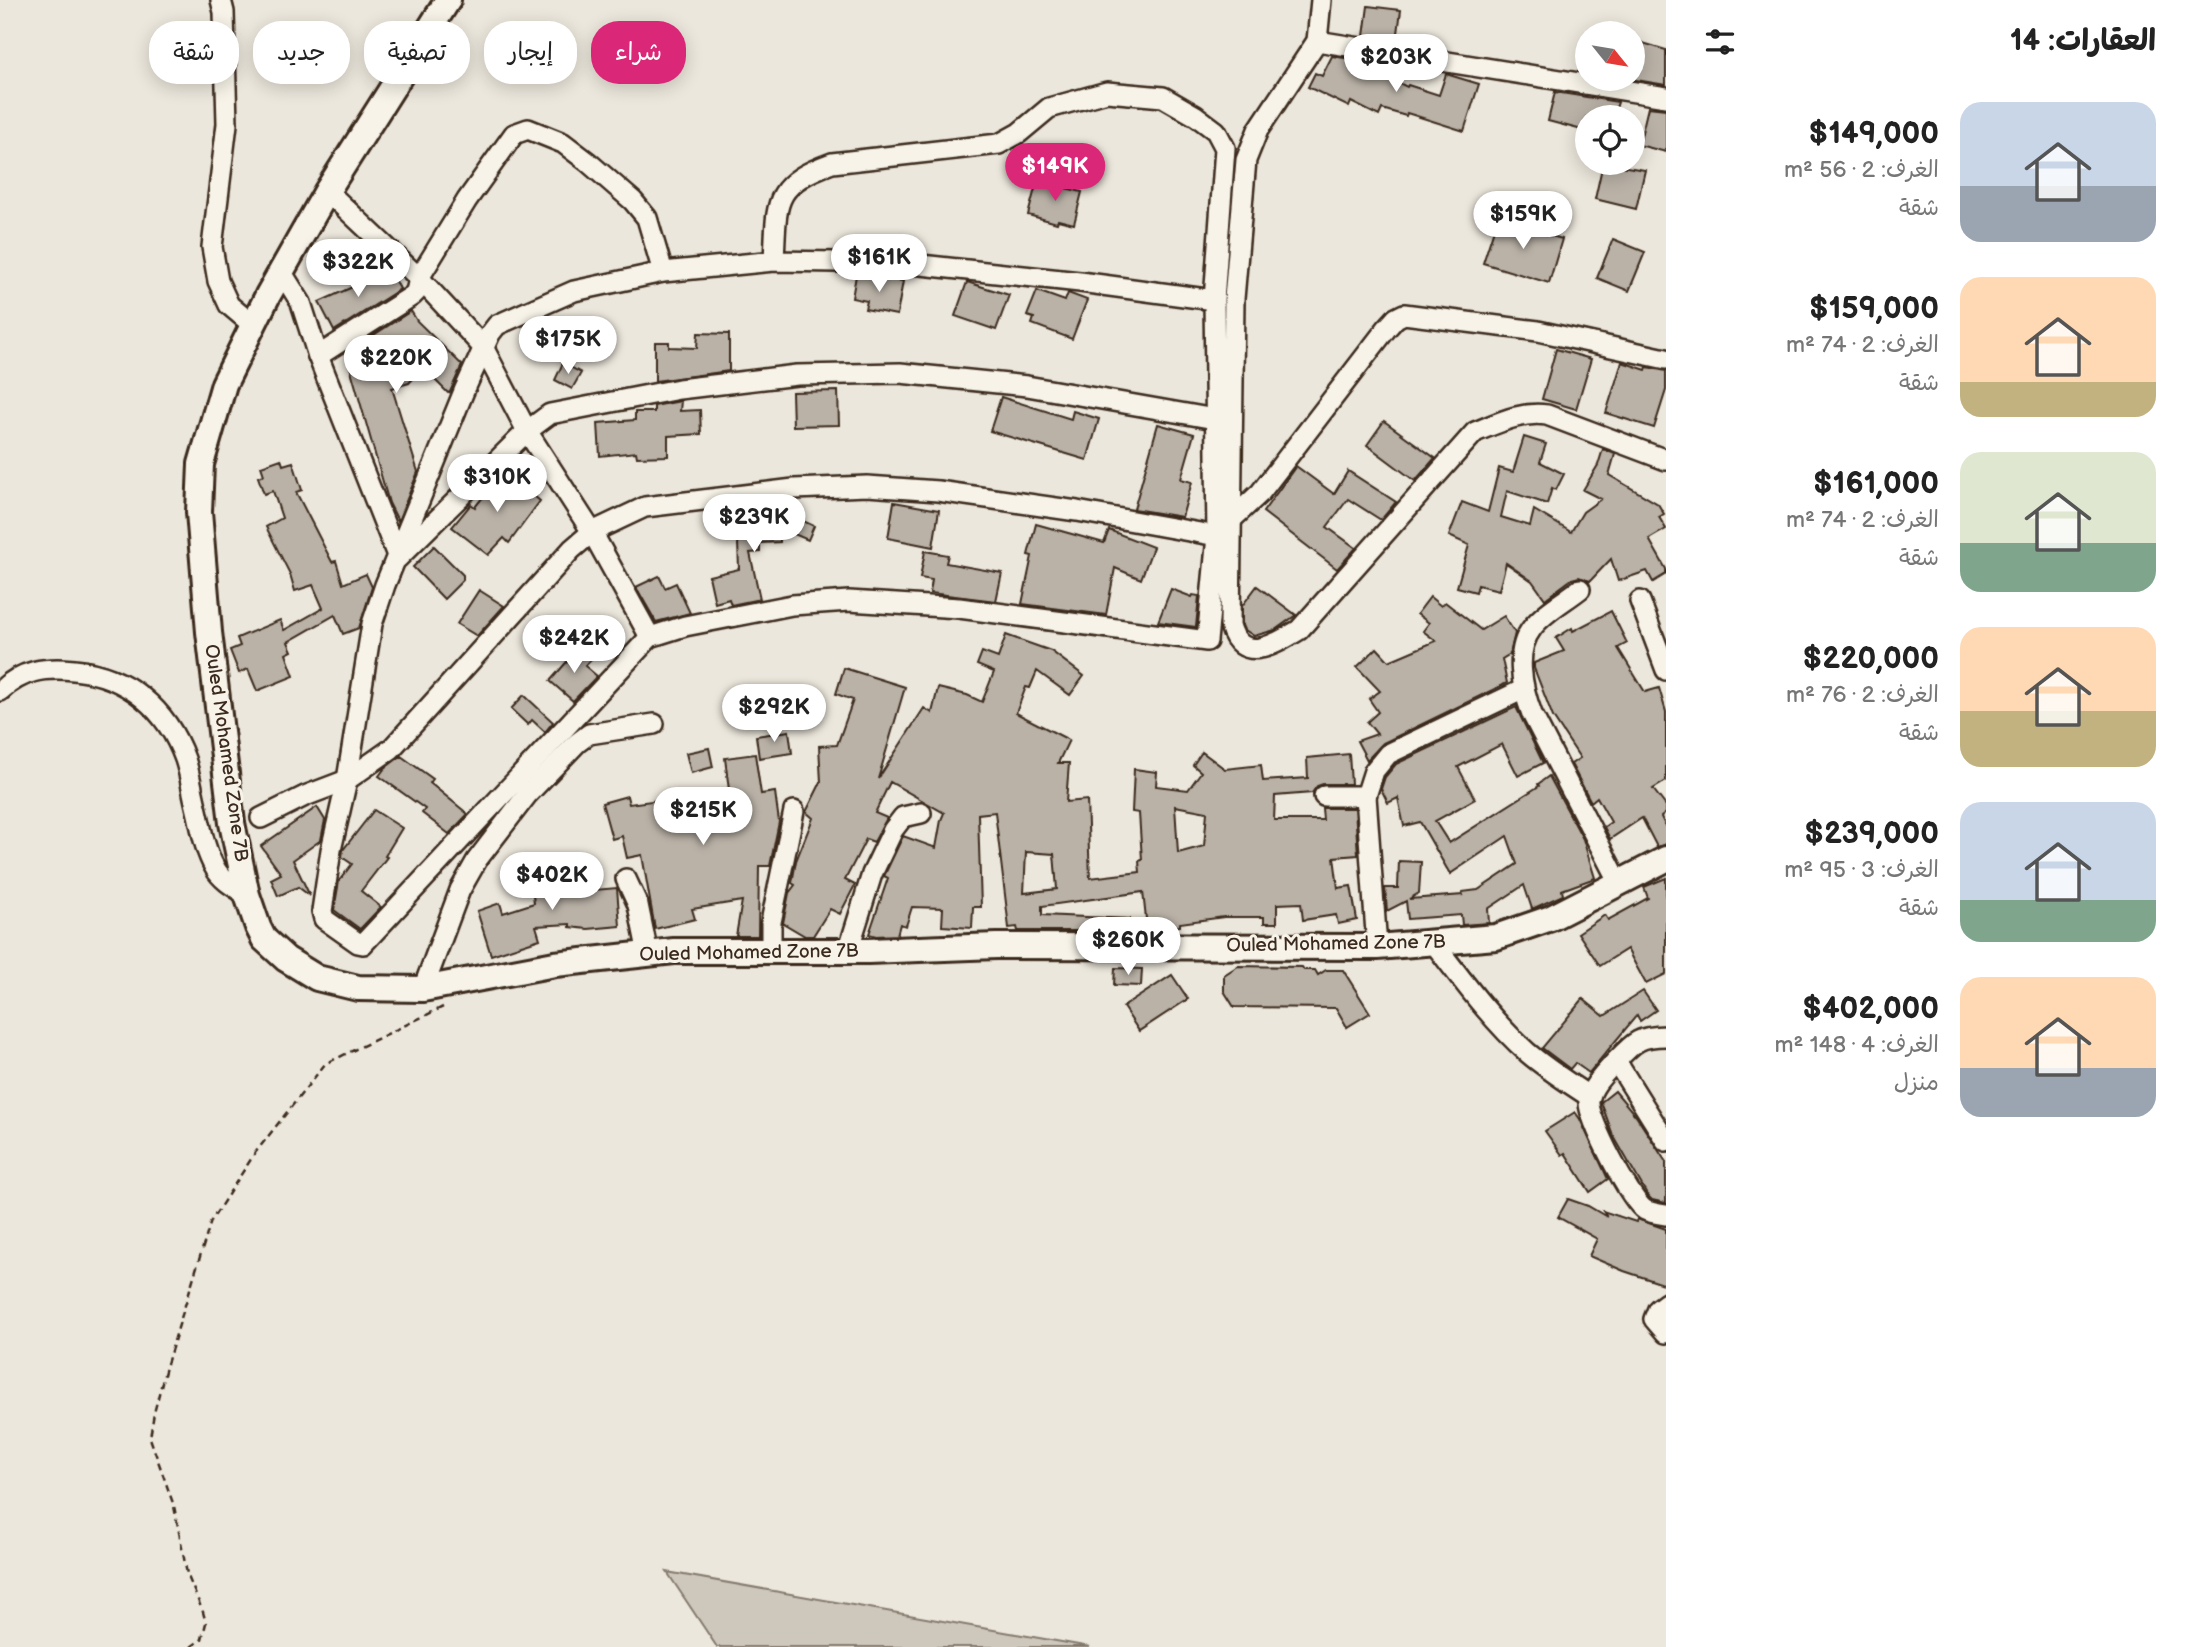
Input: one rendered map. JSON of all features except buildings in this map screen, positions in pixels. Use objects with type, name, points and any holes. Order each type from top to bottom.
[{"type":"main road","name":"Ouled Mohamed Zone 7B","points":[[448,0],[327,191],[281,271],[224,384],[201,464],[199,512],[209,632],[232,823],[247,895],[264,939],[286,960],[317,978],[359,988],[423,989],[555,964],[648,954],[996,946],[1377,947],[1433,943],[1496,937],[1550,918],[1666,859]]},
{"type":"street","points":[[221,0],[224,12],[227,124],[212,247],[218,281],[229,305],[254,326]]},
{"type":"street","points":[[1321,0],[1317,41],[1258,130],[1246,160],[1234,299],[1230,625],[1233,636],[1245,647],[1258,650],[1276,644],[1300,630],[1475,432],[1506,419],[1537,413],[1547,415],[1666,460]]},
{"type":"street","points":[[1317,41],[1666,97]]},
{"type":"street","points":[[774,261],[777,204],[789,185],[808,172],[832,163],[999,144],[1019,133],[1049,108],[1107,92],[1163,97],[1216,131],[1225,148],[1214,300],[1217,536],[1209,633],[1206,641],[959,608],[849,601],[792,605],[685,626],[650,637],[363,944],[358,943],[324,919],[322,911],[331,850],[348,780],[372,624],[385,585],[483,347],[497,325],[575,291],[663,272],[774,261],[902,263],[1214,300]]},
{"type":"street","points":[[318,356],[416,292],[419,278],[467,200],[514,134],[528,129],[563,144],[633,201],[647,218],[663,272]]},
{"type":"street","points":[[327,191],[419,278],[483,347],[527,431],[592,531],[650,637]]},
{"type":"street","points":[[281,271],[301,303],[318,356],[398,558]]},
{"type":"street","points":[[1231,520],[1260,493],[1387,328],[1404,314],[1538,331],[1666,359]]},
{"type":"street","points":[[398,558],[527,431],[550,414],[679,389],[797,375],[887,373],[1027,387],[1214,419]]},
{"type":"street","points":[[261,818],[305,796],[348,780],[391,749],[554,567],[592,531],[645,506],[794,489],[867,486],[938,491],[1001,500],[1217,536]]},
{"type":"street","points":[[1580,589],[1535,624],[1530,631],[1522,661],[1524,689],[1532,714],[1619,883]]},
{"type":"street","points":[[1640,601],[1666,670]]},
{"type":"street","points":[[0,691],[24,674],[40,668],[58,668],[88,671],[109,677],[137,692],[169,726],[185,759],[207,849],[216,870],[227,882],[247,895]]},
{"type":"street","points":[[1377,947],[1366,796],[1374,771],[1388,754],[1524,689]]},
{"type":"street","points":[[423,989],[460,890],[477,860],[527,794],[589,734],[654,724]]},
{"type":"street","points":[[1324,796],[1366,796]]},
{"type":"street","points":[[771,950],[771,922],[794,811]]},
{"type":"street","points":[[848,951],[872,874],[893,830],[901,818],[921,813]]},
{"type":"street","points":[[626,880],[638,905],[648,954]]},
{"type":"street","points":[[1433,943],[1490,1014],[1527,1052],[1556,1076],[1590,1097]]},
{"type":"street","points":[[1666,1036],[1647,1036],[1638,1040],[1616,1061],[1604,1074],[1590,1097],[1589,1110],[1634,1196],[1644,1209],[1666,1215]]},
{"type":"street","points":[[1616,1061],[1666,1141]]},
{"type":"street","points":[[1666,1303],[1658,1309],[1654,1319],[1666,1333]]},
{"type":"path","points":[[191,1647],[202,1639],[206,1623],[187,1574],[174,1506],[150,1438],[166,1367],[211,1221],[255,1153],[325,1064],[436,1013],[450,1003],[469,980]]},
{"type":"shaded area","points":[[667,1572],[1090,1647],[717,1647]]}]
